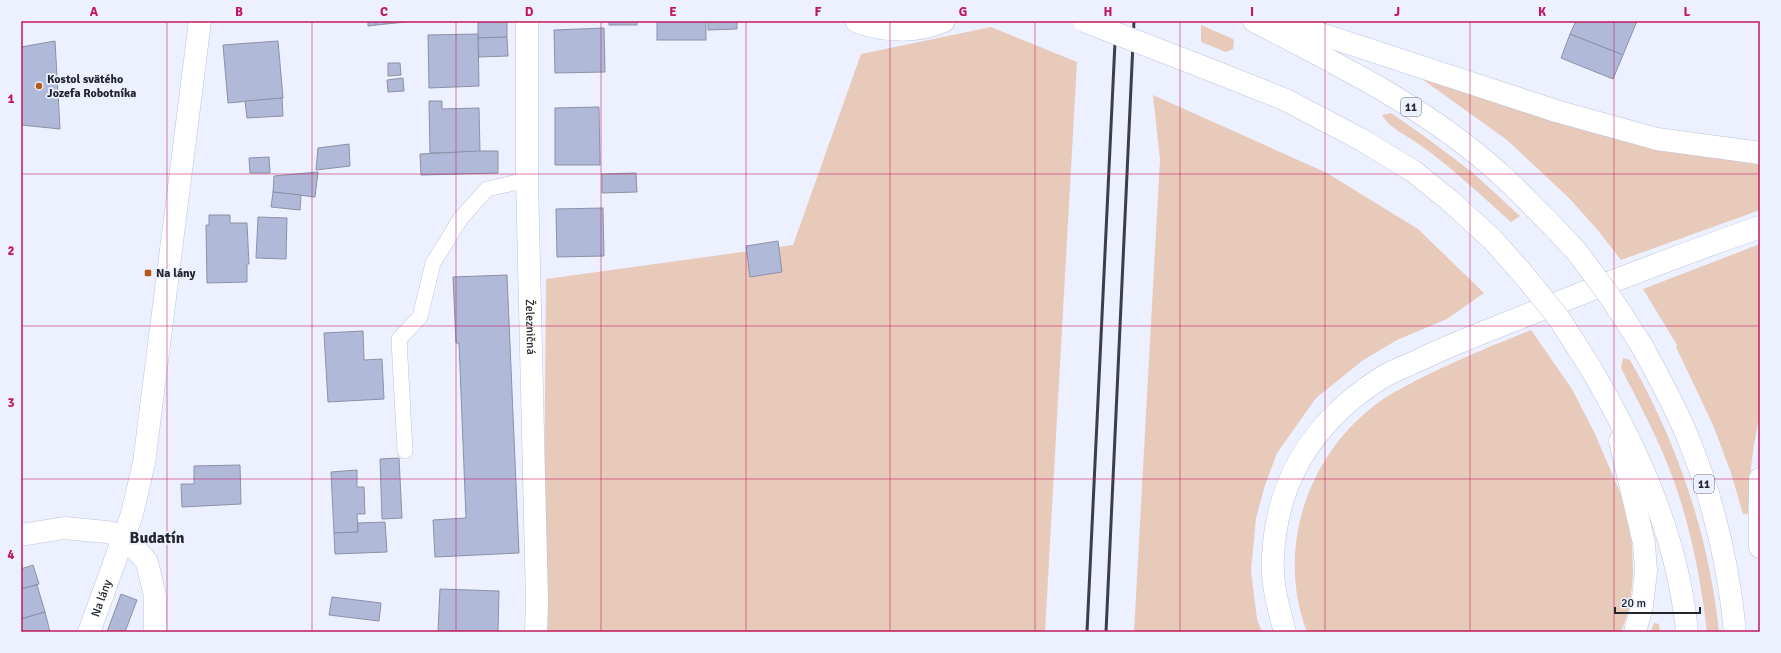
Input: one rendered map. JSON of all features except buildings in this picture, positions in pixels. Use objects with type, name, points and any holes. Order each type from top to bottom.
[{"type":"main road","name":"Na lány","points":[[89,632],[132,514],[144,463],[200,21]]},
{"type":"main road","name":"Železničná","points":[[527,21],[527,180],[537,602],[536,632]]},
{"type":"main road","points":[[856,21],[865,25],[894,29],[919,28],[944,21]]},
{"type":"main road","points":[[1084,21],[1286,100],[1362,140],[1413,171],[1449,200],[1492,239],[1558,317],[1611,403],[1638,455],[1655,495],[1670,548],[1684,604],[1687,632]]},
{"type":"main road","name":"11","points":[[1254,21],[1320,55],[1415,110],[1456,138],[1499,172],[1577,252],[1612,298],[1642,346],[1672,402],[1691,444],[1710,501],[1731,595],[1735,632]]},
{"type":"main road","points":[[1281,21],[1444,76],[1563,113],[1657,139],[1760,153]]},
{"type":"main road","points":[[1285,632],[1278,608],[1274,579],[1273,556],[1281,504],[1300,457],[1314,438],[1340,409],[1383,377],[1438,350],[1760,227]]},
{"type":"main road","points":[[1611,403],[1644,542],[1646,571],[1642,606],[1634,632]]},
{"type":"main road","points":[[1760,479],[1760,547]]},
{"type":"main road","points":[[21,535],[64,528],[107,532],[124,536],[147,562],[155,596],[155,632]]},
{"type":"lane","points":[[405,451],[399,340],[420,317],[433,263],[461,218],[487,189],[527,180]]},
{"type":"shaded area","points":[[1201,25],[1233,39],[1233,49],[1226,52],[1201,42]]},
{"type":"shaded area","points":[[991,27],[1077,62],[1045,632],[543,632],[546,279],[793,245],[861,54]]},
{"type":"shaded area","points":[[1422,74],[1624,141],[1701,156],[1760,163],[1760,210],[1621,260],[1596,228],[1569,198],[1507,140],[1422,79]]},
{"type":"shaded area","points":[[1153,95],[1327,173],[1418,229],[1484,293],[1447,319],[1397,340],[1362,361],[1316,398],[1277,453],[1265,485],[1256,518],[1251,571],[1257,619],[1262,632],[1134,632],[1160,160]]},
{"type":"shaded area","points":[[1391,113],[1472,172],[1520,216],[1511,222],[1444,163],[1390,125],[1382,115]]},
{"type":"shaded area","points":[[1760,244],[1760,415],[1751,464],[1748,514],[1743,514],[1731,473],[1713,425],[1676,347],[1677,345],[1643,289]]},
{"type":"shaded area","points":[[1531,330],[1572,389],[1595,434],[1622,497],[1632,543],[1633,574],[1630,607],[1621,632],[1307,632],[1298,598],[1295,564],[1298,530],[1307,498],[1321,467],[1341,438],[1365,413],[1393,393],[1444,367]]},
{"type":"shaded area","points":[[1623,358],[1630,360],[1663,424],[1689,492],[1708,561],[1719,632],[1707,632],[1695,555],[1680,499],[1656,438],[1621,368]]},
{"type":"shaded area","points":[[1654,623],[1659,624],[1660,632],[1651,632]]},
{"type":"railway","points":[[1087,632],[1116,21]]},
{"type":"railway","points":[[1106,632],[1134,21]]},
{"type":"place","name":"Kostol svätého Jozefa Robotníka","points":[[39,86]]},
{"type":"place","name":"Na lány","points":[[148,273]]},
{"type":"district","name":"Budatín","points":[[157,537]]}]
